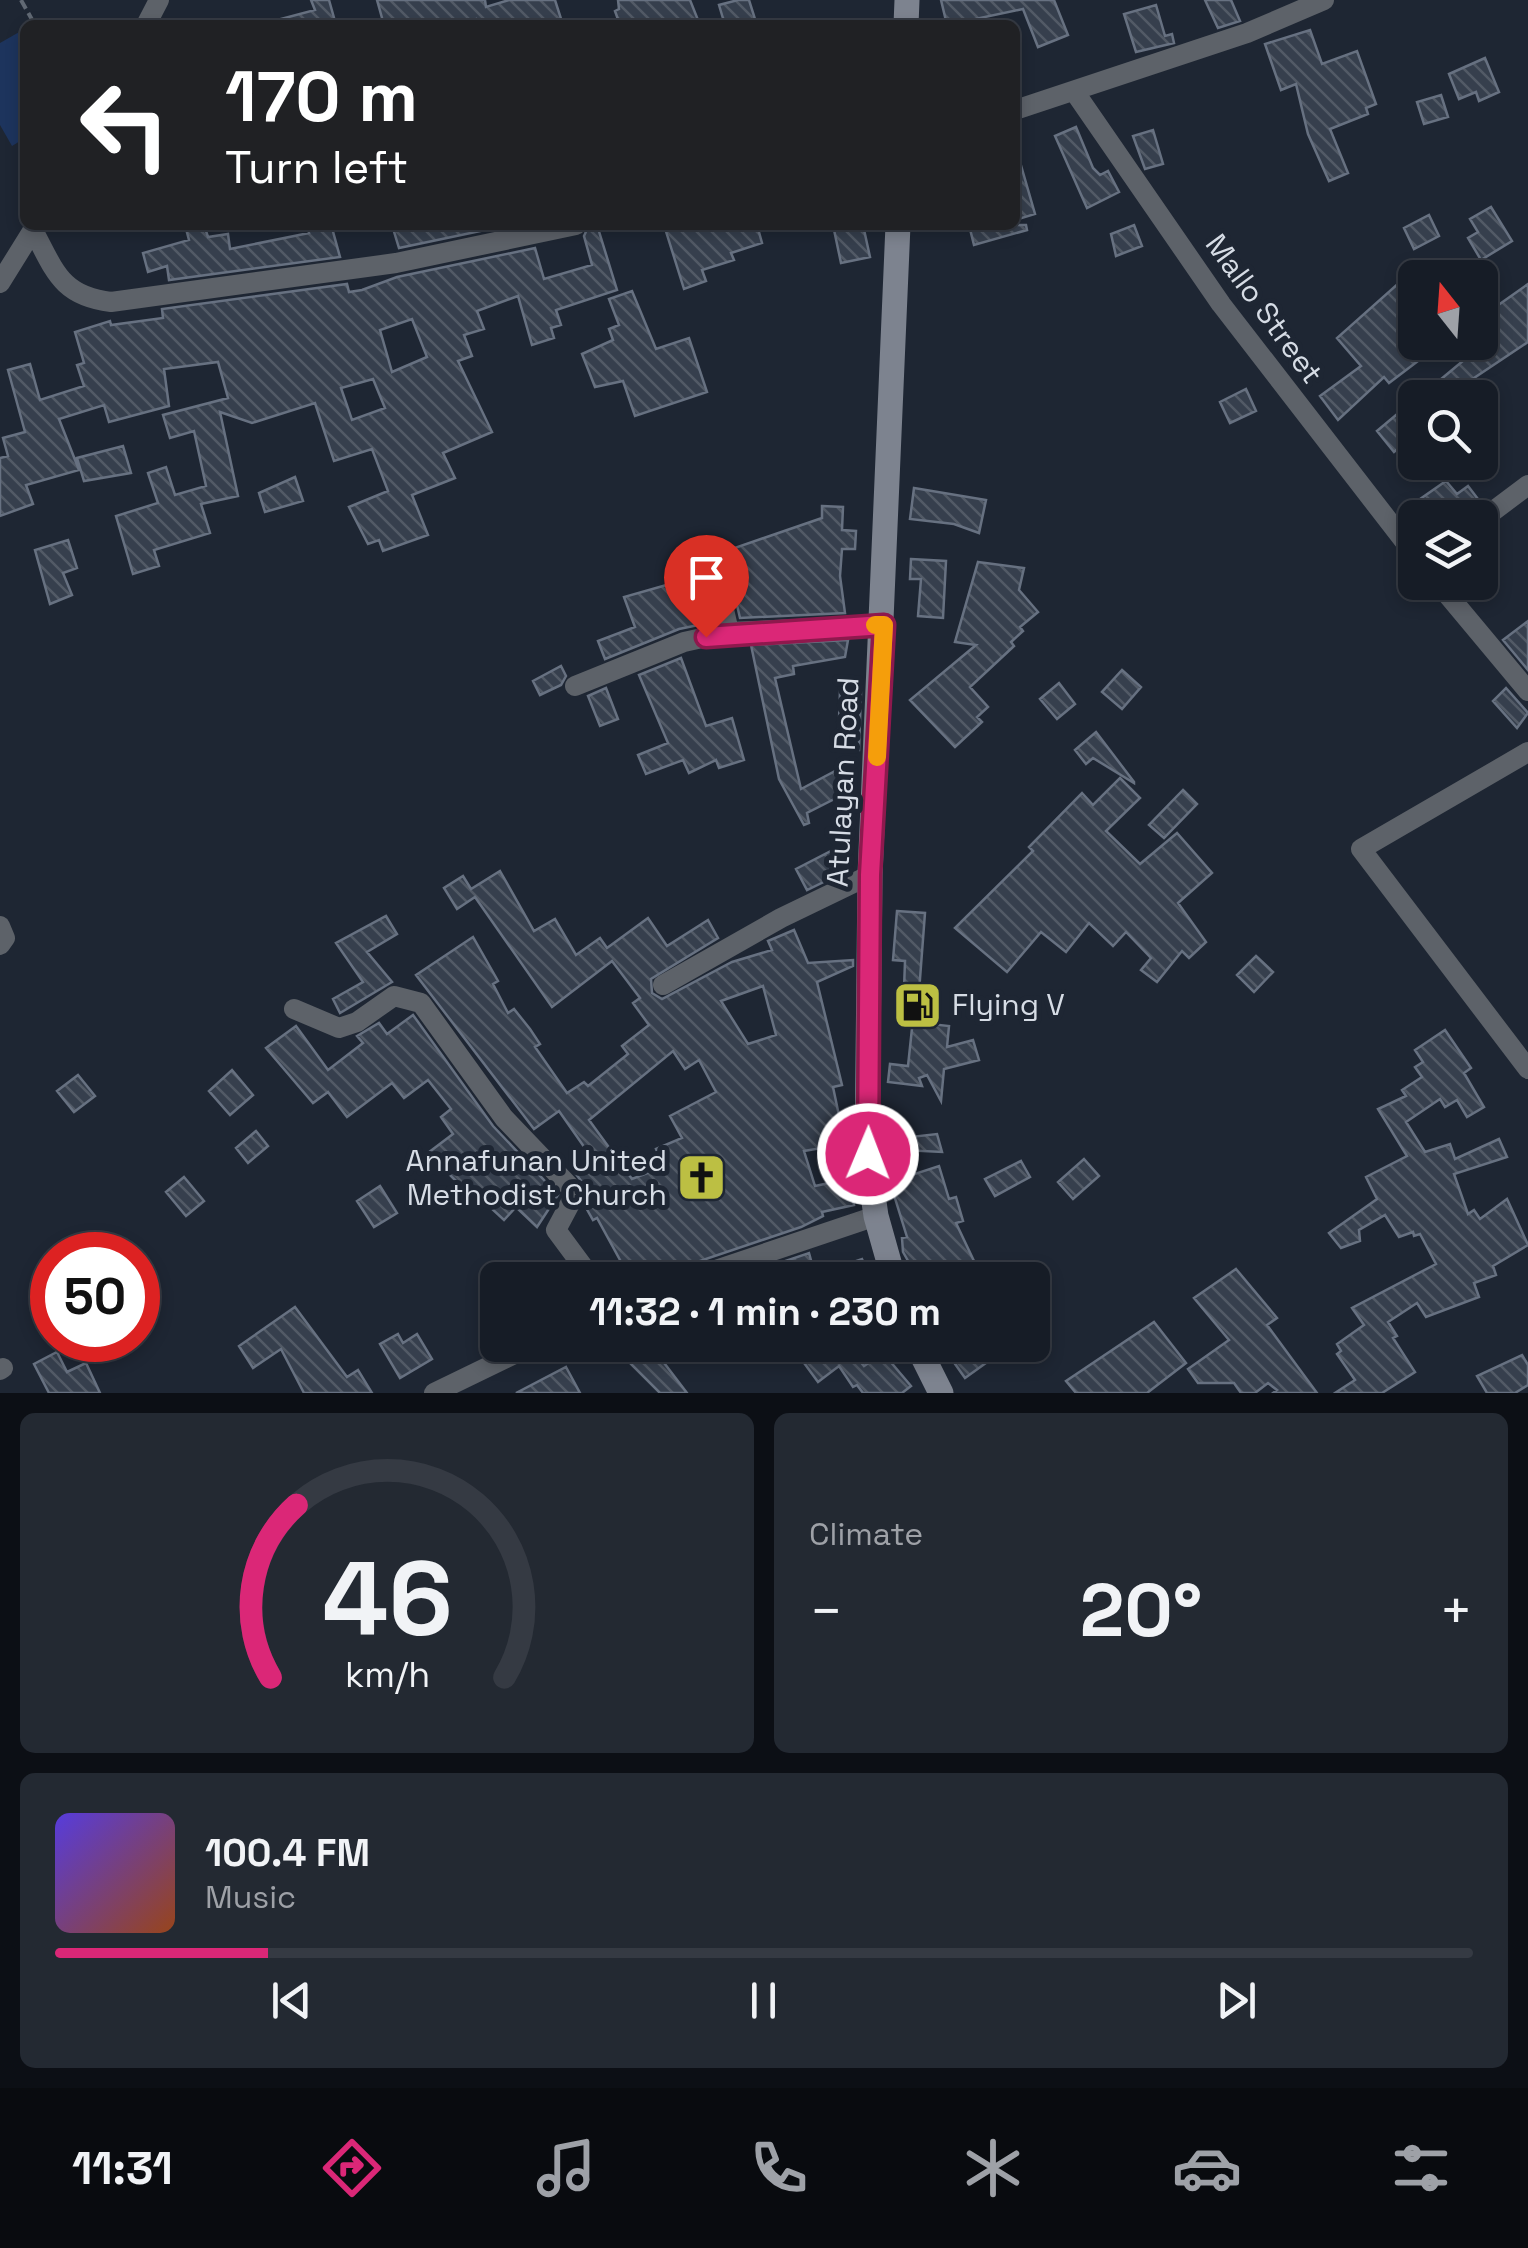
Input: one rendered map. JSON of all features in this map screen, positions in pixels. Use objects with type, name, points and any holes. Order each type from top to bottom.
[{"type":"main road","name":"Atulayan Road","points":[[889,1262],[876,1216],[868,1154],[870,875],[884,625],[898,230]]},
{"type":"main road","points":[[926,1362],[942,1393]]},
{"type":"street","points":[[1020,108],[1247,32],[1324,0]]},
{"type":"street","name":"Mallo Street","points":[[1074,91],[1221,304],[1398,534]]},
{"type":"street","points":[[0,284],[32,230]]},
{"type":"street","points":[[36,230],[70,292],[112,302],[396,262],[552,230]]},
{"type":"street","points":[[1498,508],[1528,485]]},
{"type":"street","points":[[714,565],[729,632]]},
{"type":"street","points":[[1453,600],[1528,691]]},
{"type":"street","points":[[576,686],[684,642],[729,632],[884,625]]},
{"type":"street","points":[[1528,752],[1361,849],[1528,1069]]},
{"type":"street","points":[[664,985],[781,918],[870,875]]},
{"type":"street","points":[[0,926],[6,938],[0,946]]},
{"type":"street","points":[[294,1008],[339,1028],[357,1022],[394,996],[421,1003],[504,1118],[571,1188],[574,1198],[556,1230],[580,1262]]},
{"type":"street","points":[[739,1262],[876,1216]]},
{"type":"street","points":[[434,1393],[498,1362]]},
{"type":"shaded area","points":[[20,32],[20,141],[12,146],[0,125],[0,43]]},
{"type":"building","points":[[311,0],[329,0],[335,20],[281,20],[281,19],[315,10]]},
{"type":"building","points":[[377,0],[485,0],[486,7],[509,0],[555,0],[561,20],[476,19],[383,20]]},
{"type":"building","points":[[618,0],[690,0],[698,20],[618,20],[615,11],[619,9]]},
{"type":"building","points":[[749,0],[755,19],[724,20],[719,5]]},
{"type":"building","points":[[941,0],[1054,0],[1068,35],[1038,47],[1023,9],[971,20],[946,20]]},
{"type":"building","points":[[1205,0],[1231,0],[1240,21],[1218,28]]},
{"type":"building","points":[[1156,5],[1165,36],[1172,34],[1174,43],[1136,52],[1124,14]]},
{"type":"building","points":[[1310,30],[1322,64],[1357,51],[1376,104],[1366,108],[1368,114],[1330,129],[1348,173],[1329,181],[1308,134],[1296,84],[1281,90],[1265,44]]},
{"type":"building","points":[[1485,58],[1499,92],[1479,101],[1476,92],[1459,99],[1449,74]]},
{"type":"building","points":[[1441,95],[1448,117],[1424,124],[1417,102]]},
{"type":"building","points":[[1076,127],[1093,168],[1100,175],[1108,171],[1119,192],[1087,208],[1055,136]]},
{"type":"building","points":[[1153,130],[1163,164],[1145,169],[1133,136]]},
{"type":"building","points":[[1020,162],[1035,214],[1020,218]]},
{"type":"building","points":[[1491,207],[1512,241],[1481,260],[1468,238],[1478,232],[1470,219]]},
{"type":"building","points":[[1429,215],[1439,236],[1414,249],[1404,228]]},
{"type":"building","points":[[1020,225],[1026,225],[1027,230],[974,245],[970,230],[1020,230]]},
{"type":"building","points":[[1134,225],[1142,246],[1116,256],[1111,234]]},
{"type":"building","points":[[186,230],[206,230],[208,237],[228,234],[230,249],[309,233],[308,230],[333,230],[340,257],[169,280],[167,266],[148,272],[143,253],[189,240]]},
{"type":"building","points":[[394,230],[485,230],[399,248]]},
{"type":"building","points":[[587,230],[599,230],[617,290],[556,310],[561,325],[551,328],[554,338],[532,345],[518,296],[477,311],[484,329],[464,335],[472,356],[458,361],[492,432],[443,453],[455,478],[412,495],[428,535],[383,551],[379,540],[368,544],[349,507],[388,491],[372,449],[334,461],[315,403],[252,423],[220,412],[238,496],[201,504],[210,533],[154,550],[159,566],[133,574],[116,516],[158,503],[148,473],[166,467],[175,495],[206,486],[194,431],[170,438],[163,415],[228,398],[218,362],[164,369],[169,406],[109,422],[104,405],[59,419],[79,470],[26,485],[33,504],[0,516],[0,458],[8,456],[3,438],[25,432],[8,370],[30,364],[40,400],[84,386],[77,365],[84,363],[75,332],[110,321],[111,325],[163,318],[162,309],[347,284],[349,292],[362,290],[397,277],[535,248],[544,279],[592,265],[584,236]],"holes":[[[412,319],[427,357],[392,372],[380,330]],[[373,379],[385,408],[352,420],[341,388]]]},
{"type":"building","points":[[666,230],[758,230],[762,243],[731,253],[734,260],[702,270],[706,281],[684,289]]},
{"type":"building","points":[[834,230],[864,230],[870,257],[841,263]]},
{"type":"building","points":[[1398,284],[1398,360],[1419,360],[1389,383],[1384,377],[1338,420],[1320,396],[1361,366],[1337,338]]},
{"type":"building","points":[[1528,284],[1528,342],[1471,380],[1440,380],[1464,360],[1498,360],[1498,305]]},
{"type":"building","points":[[632,291],[656,349],[689,338],[707,392],[635,416],[623,381],[595,387],[582,354],[613,340],[609,329],[619,325],[609,299]]},
{"type":"building","points":[[1246,389],[1256,411],[1230,423],[1220,402]]},
{"type":"building","points":[[1396,415],[1398,449],[1394,452],[1377,431]]},
{"type":"building","points":[[123,446],[131,473],[84,481],[77,458]]},
{"type":"building","points":[[295,477],[303,501],[265,512],[259,493]]},
{"type":"building","points":[[1446,481],[1457,494],[1468,486],[1479,500],[1419,500]]},
{"type":"building","points":[[914,488],[986,500],[979,533],[954,524],[910,519]]},
{"type":"building","points":[[822,506],[843,507],[842,530],[856,531],[855,549],[842,549],[840,576],[845,613],[740,618],[727,562],[720,553],[822,518]]},
{"type":"building","points":[[68,540],[77,568],[63,573],[72,595],[50,604],[35,550]]},
{"type":"building","points":[[911,559],[946,561],[943,618],[918,616],[921,579],[910,579]]},
{"type":"building","points":[[978,562],[1024,568],[1019,590],[1038,612],[1020,627],[1023,631],[1011,642],[1014,646],[970,687],[988,707],[977,717],[982,722],[955,747],[910,700],[976,645],[955,642]]},
{"type":"building","points":[[701,563],[713,622],[679,629],[605,659],[598,641],[635,627],[624,597],[684,580],[683,570]]},
{"type":"building","points":[[1528,621],[1528,670],[1503,640]]},
{"type":"building","points":[[848,640],[845,657],[793,666],[794,674],[775,678],[801,789],[841,768],[852,790],[807,813],[809,823],[804,825],[779,779],[751,645]]},
{"type":"building","points":[[681,658],[706,726],[732,718],[744,760],[719,768],[716,760],[689,773],[683,760],[646,774],[638,755],[668,743],[639,675]]},
{"type":"building","points":[[561,666],[566,676],[561,685],[540,695],[533,681]]},
{"type":"building","points":[[1122,670],[1141,687],[1122,709],[1102,692]]},
{"type":"building","points":[[1059,683],[1075,704],[1057,719],[1040,699]]},
{"type":"building","points":[[606,688],[618,719],[600,726],[588,696]]},
{"type":"building","points":[[1506,688],[1528,713],[1517,728],[1493,701]]},
{"type":"building","points":[[840,691],[861,692],[859,750],[838,749]]},
{"type":"building","points":[[1096,732],[1134,783],[1093,758],[1086,764],[1075,750]]},
{"type":"building","points":[[1120,778],[1140,798],[1106,831],[1140,864],[1177,833],[1212,873],[1178,903],[1206,942],[1189,958],[1182,951],[1157,982],[1141,970],[1151,958],[1126,932],[1113,946],[1089,923],[1066,952],[1041,932],[1007,972],[955,928],[1033,851],[1029,847],[1082,793],[1093,805]]},
{"type":"building","points":[[1183,790],[1197,804],[1164,838],[1149,825]]},
{"type":"building","points":[[831,851],[842,873],[807,890],[796,869]]},
{"type":"building","points":[[500,871],[534,931],[555,919],[576,955],[600,938],[607,948],[648,918],[667,946],[708,920],[718,938],[651,979],[652,993],[662,999],[732,962],[772,950],[768,941],[794,930],[808,963],[853,960],[853,966],[817,982],[842,1085],[833,1087],[845,1144],[804,1151],[815,1186],[848,1179],[854,1205],[822,1212],[823,1216],[801,1227],[697,1262],[621,1262],[597,1218],[593,1220],[585,1206],[584,1185],[576,1174],[594,1161],[559,1111],[534,1129],[416,975],[473,937],[498,981],[493,984],[508,1013],[514,1009],[530,1029],[540,1044],[535,1047],[567,1093],[584,1082],[588,1086],[628,1054],[622,1046],[649,1025],[633,1003],[640,998],[612,961],[552,1007],[475,897],[457,909],[444,888],[463,876],[471,889]],"holes":[[[763,986],[776,1035],[748,1044],[721,1001]],[[673,1051],[685,1069],[699,1060],[716,1092],[670,1116],[682,1138],[656,1149],[663,1167],[632,1179],[589,1120]]]},
{"type":"building","points":[[897,911],[925,913],[919,992],[931,992],[930,1024],[949,1026],[947,1047],[973,1040],[979,1060],[944,1069],[941,1101],[927,1075],[919,1078],[922,1086],[888,1082],[890,1064],[908,1066],[913,1019],[903,1018],[905,961],[893,960]]},
{"type":"building","points":[[386,916],[397,934],[367,952],[392,982],[340,1013],[333,999],[363,982],[336,943]]},
{"type":"building","points":[[1256,956],[1273,972],[1254,992],[1237,975]]},
{"type":"building","points":[[413,1015],[493,1126],[558,1195],[537,1227],[516,1207],[504,1220],[476,1194],[473,1198],[428,1153],[453,1134],[441,1117],[451,1109],[428,1080],[404,1098],[392,1083],[347,1117],[328,1092],[313,1103],[266,1048],[296,1026],[328,1070],[363,1043],[357,1036],[379,1023],[387,1034]]},
{"type":"building","points":[[1445,1030],[1471,1068],[1464,1073],[1484,1107],[1467,1117],[1457,1100],[1445,1107],[1440,1099],[1406,1122],[1425,1152],[1450,1144],[1455,1159],[1499,1139],[1507,1157],[1454,1174],[1468,1214],[1474,1210],[1480,1219],[1507,1199],[1528,1245],[1493,1266],[1496,1275],[1474,1283],[1479,1297],[1426,1317],[1417,1303],[1388,1322],[1397,1336],[1393,1338],[1415,1372],[1382,1393],[1335,1393],[1355,1380],[1337,1354],[1341,1351],[1337,1344],[1364,1325],[1352,1308],[1436,1264],[1420,1234],[1399,1237],[1385,1215],[1359,1230],[1360,1241],[1341,1248],[1329,1233],[1377,1199],[1366,1177],[1407,1156],[1378,1109],[1406,1096],[1402,1090],[1422,1077],[1415,1067],[1423,1062],[1415,1050]]},
{"type":"building","points":[[232,1070],[253,1095],[230,1115],[209,1091]]},
{"type":"building","points":[[78,1075],[95,1096],[74,1112],[57,1091]]},
{"type":"building","points":[[256,1131],[268,1146],[248,1163],[236,1148]]},
{"type":"building","points":[[937,1134],[942,1152],[883,1149],[883,1140]]},
{"type":"building","points":[[1084,1159],[1099,1176],[1073,1199],[1058,1182]]},
{"type":"building","points":[[1021,1161],[1030,1177],[995,1196],[985,1179]]},
{"type":"building","points":[[939,1166],[949,1199],[956,1197],[963,1221],[956,1223],[974,1262],[909,1262],[902,1238],[907,1237],[890,1182]]},
{"type":"building","points":[[184,1177],[204,1201],[186,1216],[166,1192]]},
{"type":"building","points":[[380,1186],[397,1213],[374,1227],[357,1201]]},
{"type":"building","points":[[809,1253],[811,1262],[782,1262]]},
{"type":"building","points":[[1236,1269],[1277,1318],[1267,1325],[1317,1393],[1273,1393],[1277,1390],[1268,1383],[1255,1393],[1241,1393],[1234,1383],[1198,1383],[1188,1369],[1229,1340],[1194,1298]]},
{"type":"building","points":[[295,1307],[347,1377],[358,1370],[372,1393],[304,1393],[281,1349],[253,1368],[239,1346]]},
{"type":"building","points":[[1154,1322],[1186,1363],[1147,1393],[1076,1393],[1066,1381]]},
{"type":"building","points":[[398,1334],[403,1343],[417,1334],[432,1359],[400,1378],[380,1344]]},
{"type":"building","points":[[1522,1355],[1528,1365],[1528,1385],[1515,1393],[1487,1393],[1477,1376]]},
{"type":"building","points":[[62,1362],[67,1372],[86,1363],[100,1393],[49,1393],[34,1364]]},
{"type":"building","points":[[629,1362],[663,1362],[687,1393],[660,1393]]},
{"type":"building","points":[[803,1362],[861,1362],[864,1366],[870,1362],[891,1362],[911,1386],[902,1393],[863,1393],[857,1385],[853,1387],[839,1366],[818,1382]]},
{"type":"building","points":[[954,1362],[987,1362],[965,1378]]},
{"type":"building","points":[[566,1367],[580,1393],[516,1393]]},
{"type":"slow traffic","points":[[875,625],[884,625],[877,757]]},
{"type":"place","name":"Flying V","points":[[917,1005]]},
{"type":"place","name":"Annafunan United Methodist Church","points":[[702,1178]]},
{"type":"route","points":[[706,637],[729,632],[884,625],[870,875],[868,1154]]}]
